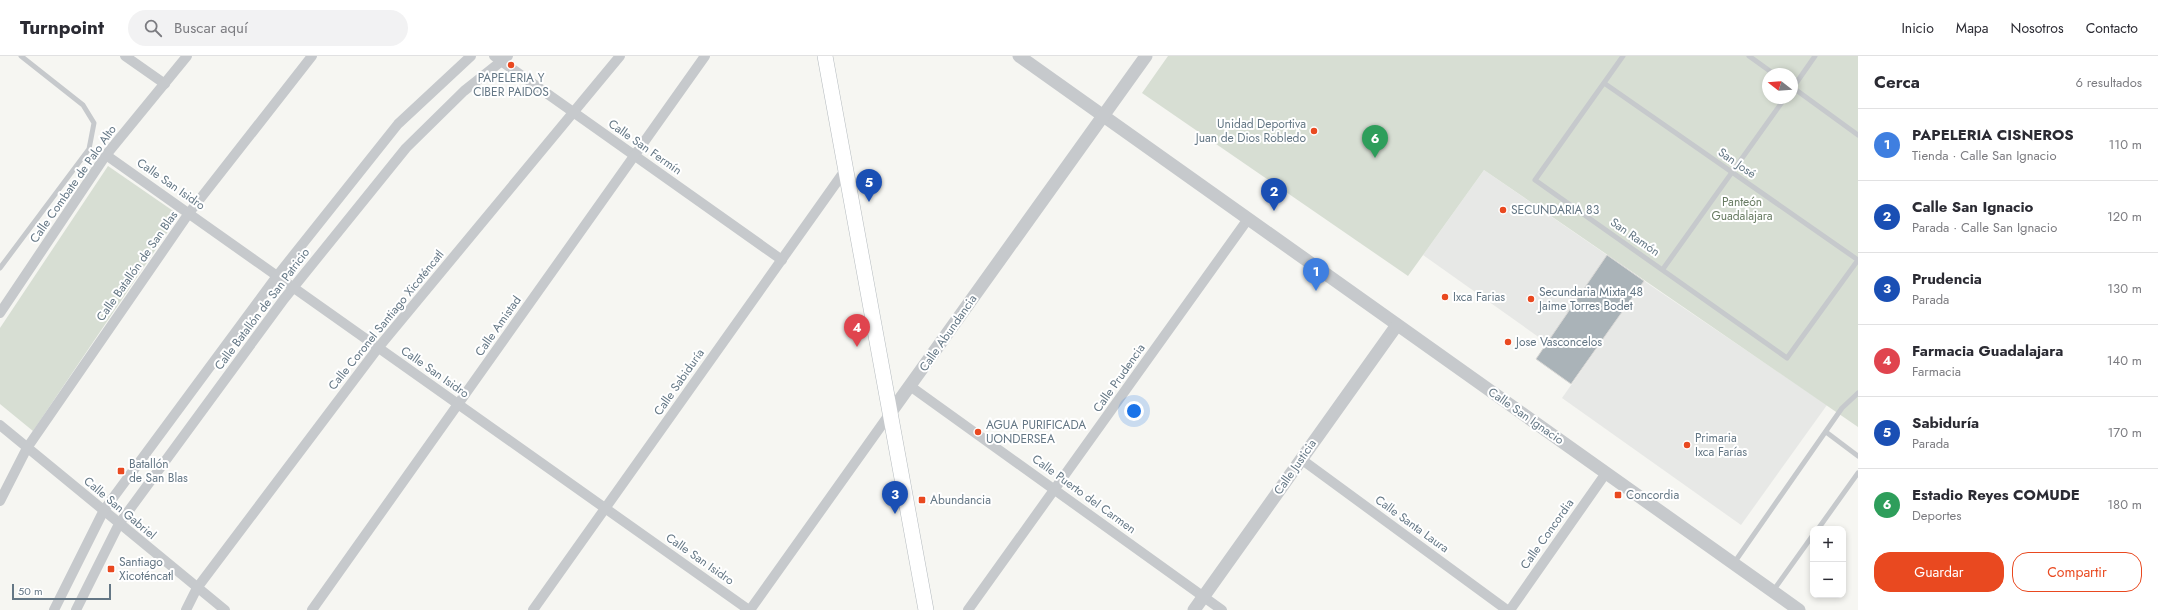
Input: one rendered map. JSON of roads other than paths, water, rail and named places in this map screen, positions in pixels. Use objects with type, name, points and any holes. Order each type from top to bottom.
[{"type":"main road","points":[[825,56],[926,610]]},
{"type":"street","points":[[125,56],[165,84]]},
{"type":"street","name":"Calle Combate de Palo Alto","points":[[0,313],[106,155],[187,56]]},
{"type":"street","name":"Calle Batallón de San Blas","points":[[0,501],[27,448],[189,213],[312,56]]},
{"type":"street","name":"Calle Batallón de San Patricio","points":[[54,610],[104,510],[277,276],[398,124],[471,56]]},
{"type":"street","name":"Calle Coronel Santiago Xicoténcatl","points":[[186,610],[197,588],[378,348],[620,56]]},
{"type":"street","name":"Calle Amistad","points":[[312,610],[705,56]]},
{"type":"street","name":"Calle San Ignacio","points":[[1019,56],[1799,610]]},
{"type":"street","name":"Calle Abundancia","points":[[750,610],[1146,56]]},
{"type":"street","name":"Calle Batallón de San Patricio","points":[[76,610],[119,524],[293,288],[406,148],[464,91],[501,58]]},
{"type":"street","name":"Calle San Fermín","points":[[501,58],[634,156],[782,260]]},
{"type":"street","name":"Calle San Isidro","points":[[106,155],[750,610]]},
{"type":"street","name":"Calle Sabiduría","points":[[533,610],[846,169]]},
{"type":"street","name":"Calle Prudencia","points":[[968,610],[1248,219]]},
{"type":"street","name":"Calle Justicia","points":[[1194,610],[1397,325]]},
{"type":"street","name":"Calle Puerto del Carmen","points":[[910,386],[1056,489],[1222,610]]},
{"type":"street","name":"Calle San Gabriel","points":[[0,425],[224,610]]},
{"type":"street","name":"Calle Santa Laura","points":[[1302,459],[1508,610]]},
{"type":"street","name":"Calle Concordia","points":[[1508,610],[1606,473]]},
{"type":"lane","points":[[0,268],[89,149],[94,124],[83,105],[21,56]]},
{"type":"lane","name":"San Ramón","points":[[1623,56],[1535,180],[1787,358],[1858,260]]},
{"type":"lane","points":[[1749,56],[1766,68]]},
{"type":"lane","points":[[1798,80],[1815,56]]},
{"type":"lane","name":"San José","points":[[1604,83],[1858,260]]},
{"type":"lane","points":[[1798,92],[1858,134]]},
{"type":"lane","points":[[1663,269],[1781,104]]},
{"type":"lane","points":[[1733,564],[1842,408],[1858,393]]},
{"type":"lane","points":[[1826,432],[1858,456]]},
{"type":"lane","points":[[1820,526],[1858,473]]},
{"type":"lane","points":[[1772,591],[1810,539]]},
{"type":"place","name":"PAPELERIA Y CIBER PAIDOS","points":[[511,65]]},
{"type":"place","name":"Unidad Deportiva Juan de Dios Robledo","points":[[1314,131]]},
{"type":"place","name":"Estadio Reyes COMUDE","points":[[1375,158]]},
{"type":"place","name":"Sabiduría","points":[[869,202]]},
{"type":"place","name":"SECUNDARIA 83","points":[[1503,210]]},
{"type":"place","name":"Calle San Ignacio","points":[[1274,211]]},
{"type":"place","name":"PAPELERIA CISNEROS","points":[[1316,291]]},
{"type":"place","name":"Ixca Farias","points":[[1445,297]]},
{"type":"place","name":"Secundaria Mixta 48 Jaime Torres Bodet","points":[[1531,299]]},
{"type":"place","name":"Jose Vasconcelos","points":[[1508,342]]},
{"type":"place","name":"Farmacia Guadalajara","points":[[857,347]]},
{"type":"place","name":"AGUA PURIFICADA UONDERSEA","points":[[978,432]]},
{"type":"place","name":"Primaria Ixca Farías","points":[[1687,445]]},
{"type":"place","name":"Batallón de San Blas","points":[[121,471]]},
{"type":"place","name":"Concordia","points":[[1618,495]]},
{"type":"place","name":"Abundancia","points":[[922,500]]},
{"type":"place","name":"Prudencia","points":[[895,514]]},
{"type":"place","name":"Santiago Xicoténcatl","points":[[111,569]]},
{"type":"park label","name":"Panteón Guadalajara","points":[[1742,209]]}]
